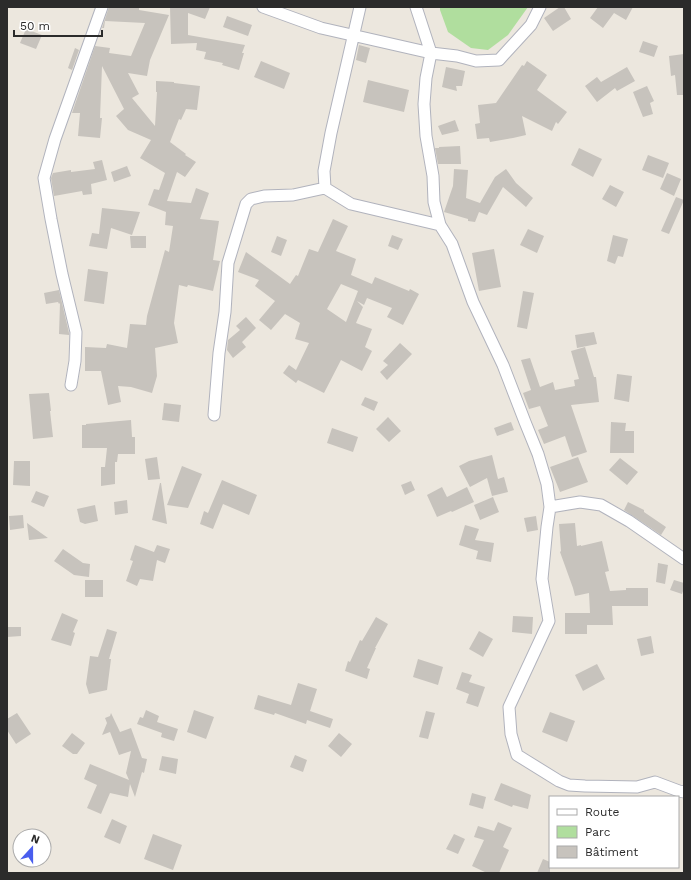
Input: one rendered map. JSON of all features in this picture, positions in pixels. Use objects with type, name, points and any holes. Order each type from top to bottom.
[{"type":"street","points":[[71,385],[75,361],[76,332],[62,274],[44,178],[55,139],[102,7]]},
{"type":"street","points":[[263,7],[321,28],[431,53],[457,56],[476,61],[499,60],[532,24],[540,7]]},
{"type":"street","points":[[325,188],[324,171],[331,133],[360,7]]},
{"type":"street","points":[[416,7],[431,53],[426,78],[424,104],[426,136],[433,176],[434,202],[440,225],[452,244],[473,302],[503,365],[538,454],[547,484],[550,507],[542,579],[549,621],[508,707],[511,734],[517,754],[559,781],[569,785],[637,787],[655,782],[684,792]]},
{"type":"street","points":[[214,415],[219,353],[225,312],[228,263],[246,204],[251,199],[264,196],[293,195],[325,188],[351,204],[440,225]]},
{"type":"street","points":[[550,507],[580,502],[601,505],[629,521],[684,559]]},
{"type":"green space","points":[[440,7],[528,7],[508,35],[488,50],[471,48],[448,32]]},
{"type":"building","points":[[109,7],[139,7],[139,10],[169,15],[150,60],[147,76],[128,73],[139,94],[132,98],[155,126],[157,92],[156,81],[200,86],[197,110],[186,109],[181,120],[179,119],[170,142],[196,162],[185,177],[177,172],[167,201],[191,203],[196,188],[209,193],[200,219],[219,221],[213,260],[220,261],[213,291],[188,285],[187,287],[179,285],[174,323],[178,343],[155,348],[157,376],[152,393],[131,387],[118,386],[121,402],[108,405],[101,371],[85,371],[85,347],[106,348],[107,344],[127,348],[130,324],[146,325],[147,316],[165,250],[169,252],[173,226],[165,225],[166,212],[148,205],[154,189],[159,190],[165,173],[140,158],[151,140],[128,130],[116,116],[124,109],[102,66],[100,118],[102,118],[100,138],[78,136],[80,113],[72,113],[95,46],[110,48],[109,53],[131,56],[145,23],[105,21],[104,28],[102,28]]},
{"type":"building","points":[[170,7],[210,7],[205,19],[188,13],[188,35],[245,45],[239,70],[222,65],[223,63],[204,59],[206,52],[196,50],[197,43],[171,44]]},
{"type":"building","points":[[560,7],[564,7],[571,19],[553,31],[544,18]]},
{"type":"building","points":[[598,7],[633,7],[626,20],[614,13],[603,28],[590,18]]},
{"type":"building","points":[[227,16],[252,25],[248,36],[223,27]]},
{"type":"building","points":[[26,29],[42,35],[36,49],[20,43]]},
{"type":"building","points":[[643,41],[658,46],[654,57],[639,52]]},
{"type":"building","points":[[359,45],[370,48],[366,63],[356,60]]},
{"type":"building","points":[[75,48],[79,50],[72,70],[68,68]]},
{"type":"building","points":[[684,54],[684,95],[677,95],[675,75],[671,76],[669,56]]},
{"type":"building","points":[[261,61],[290,73],[284,89],[254,77]]},
{"type":"building","points":[[527,61],[547,75],[537,90],[567,112],[558,124],[556,122],[552,131],[522,116],[526,135],[490,142],[489,138],[477,139],[475,124],[480,123],[478,105],[496,103],[522,65],[524,66]]},
{"type":"building","points":[[446,67],[465,71],[462,86],[456,86],[457,91],[442,87]]},
{"type":"building","points":[[627,67],[635,81],[617,91],[615,88],[597,102],[585,86],[597,77],[601,82]]},
{"type":"building","points":[[368,80],[409,90],[404,112],[363,102]]},
{"type":"building","points":[[647,86],[654,101],[650,103],[653,114],[643,117],[633,92]]},
{"type":"building","points":[[455,120],[459,131],[442,135],[438,126]]},
{"type":"building","points":[[460,146],[461,164],[438,164],[435,148]]},
{"type":"building","points":[[579,148],[602,159],[593,177],[571,165]]},
{"type":"building","points":[[648,155],[669,163],[663,178],[642,170]]},
{"type":"building","points":[[102,160],[107,180],[91,184],[92,194],[83,195],[82,191],[54,196],[51,178],[53,173],[71,170],[71,172],[95,169],[93,162]]},
{"type":"building","points":[[127,166],[131,176],[114,182],[111,172]]},
{"type":"building","points":[[454,169],[468,170],[466,198],[480,203],[495,177],[506,169],[516,183],[533,198],[526,207],[503,187],[487,215],[479,212],[475,222],[468,221],[468,219],[444,212],[453,186]]},
{"type":"building","points":[[667,173],[681,179],[674,196],[660,189]]},
{"type":"building","points":[[610,185],[624,192],[616,207],[602,199]]},
{"type":"building","points":[[676,197],[684,200],[669,234],[661,231]]},
{"type":"building","points":[[102,208],[140,212],[132,235],[111,228],[107,249],[89,246],[92,233],[99,234]]},
{"type":"building","points":[[333,219],[348,226],[336,251],[356,259],[351,275],[372,284],[375,277],[409,291],[410,289],[419,294],[403,325],[387,317],[392,308],[367,298],[364,305],[357,301],[363,307],[356,323],[372,329],[365,347],[372,351],[362,371],[341,360],[324,393],[298,380],[296,383],[283,373],[289,365],[296,370],[309,343],[295,339],[300,323],[285,314],[271,330],[259,320],[275,301],[255,286],[259,280],[238,272],[246,252],[290,284],[296,275],[298,276],[309,249],[318,252]],"holes":[[[341,284],[358,291],[346,322],[327,309]]]},
{"type":"building","points":[[528,229],[544,236],[537,253],[520,245]]},
{"type":"building","points":[[392,235],[403,239],[398,250],[388,246]]},
{"type":"building","points":[[613,235],[628,239],[623,257],[618,256],[615,264],[607,261]]},
{"type":"building","points":[[130,236],[146,236],[146,248],[131,248]]},
{"type":"building","points":[[277,236],[287,240],[281,256],[271,252]]},
{"type":"building","points":[[494,249],[501,287],[479,291],[472,253]]},
{"type":"building","points":[[88,269],[108,272],[104,304],[84,301]]},
{"type":"building","points":[[59,290],[69,335],[59,334],[60,303],[46,304],[44,293]]},
{"type":"building","points":[[523,291],[534,293],[527,329],[517,327]]},
{"type":"building","points":[[246,317],[256,328],[242,342],[246,347],[233,358],[227,350],[228,340],[240,330],[236,326]]},
{"type":"building","points":[[594,332],[597,344],[577,348],[575,335]]},
{"type":"building","points":[[400,343],[412,354],[387,380],[380,372],[388,365],[383,361]]},
{"type":"building","points":[[585,347],[594,377],[596,377],[599,402],[571,405],[587,452],[572,457],[565,436],[544,444],[538,430],[548,426],[540,406],[529,409],[523,393],[531,390],[521,360],[530,358],[540,387],[553,382],[555,390],[575,386],[574,380],[579,379],[571,351]]},
{"type":"building","points":[[617,374],[632,376],[629,402],[614,399]]},
{"type":"building","points":[[49,393],[53,437],[33,439],[29,394]]},
{"type":"building","points":[[365,397],[378,402],[374,411],[361,405]]},
{"type":"building","points":[[164,403],[181,405],[179,422],[162,420]]},
{"type":"building","points":[[388,417],[401,431],[389,442],[376,429]]},
{"type":"building","points":[[131,420],[132,437],[135,437],[135,454],[118,454],[117,462],[115,462],[115,484],[101,486],[101,467],[105,467],[107,448],[82,448],[82,425]]},
{"type":"building","points":[[511,422],[514,430],[497,436],[494,428]]},
{"type":"building","points":[[611,422],[626,423],[625,431],[634,431],[634,453],[610,453]]},
{"type":"building","points":[[332,428],[358,437],[353,452],[327,443]]},
{"type":"building","points":[[492,455],[498,479],[504,477],[508,492],[492,496],[487,478],[470,487],[459,466],[469,461]]},
{"type":"building","points":[[157,457],[160,479],[148,480],[145,459]]},
{"type":"building","points":[[578,457],[588,482],[560,492],[550,467]]},
{"type":"building","points":[[620,458],[638,472],[627,485],[609,470]]},
{"type":"building","points":[[14,461],[30,461],[30,486],[13,485]]},
{"type":"building","points":[[182,466],[202,474],[188,508],[167,505]]},
{"type":"building","points":[[222,480],[257,495],[249,515],[223,504],[213,529],[200,524],[204,511],[208,513]]},
{"type":"building","points":[[411,481],[415,490],[405,495],[401,485]]},
{"type":"building","points":[[161,483],[167,524],[152,520]]},
{"type":"building","points":[[442,487],[447,497],[467,487],[474,502],[437,517],[427,495]]},
{"type":"building","points":[[36,491],[49,496],[44,507],[31,502]]},
{"type":"building","points":[[493,497],[499,512],[480,520],[474,505]]},
{"type":"building","points":[[127,500],[128,513],[115,515],[114,502]]},
{"type":"building","points":[[628,502],[644,510],[644,512],[666,527],[661,535],[624,510]]},
{"type":"building","points":[[95,505],[98,521],[85,524],[80,522],[77,509]]},
{"type":"building","points":[[23,515],[24,528],[10,530],[9,516]]},
{"type":"building","points":[[536,516],[538,530],[527,532],[524,518]]},
{"type":"building","points":[[27,523],[48,538],[29,540]]},
{"type":"building","points":[[575,523],[577,546],[602,541],[609,571],[605,572],[610,591],[626,590],[626,588],[648,588],[648,606],[612,606],[613,625],[587,625],[587,634],[565,634],[565,613],[590,613],[589,593],[575,596],[560,552],[559,524]]},
{"type":"building","points":[[465,525],[479,529],[475,540],[494,543],[491,562],[476,559],[478,551],[459,545]]},
{"type":"building","points":[[135,545],[154,552],[157,545],[170,549],[165,563],[157,560],[153,581],[140,579],[137,586],[126,581],[133,561],[130,560]]},
{"type":"building","points":[[63,549],[83,563],[90,564],[89,577],[74,575],[54,561]]},
{"type":"building","points":[[658,563],[668,565],[665,584],[656,582]]},
{"type":"building","points":[[85,580],[103,580],[103,597],[85,597]]},
{"type":"building","points":[[674,580],[684,583],[682,594],[670,590]]},
{"type":"building","points":[[62,613],[78,620],[73,632],[75,633],[71,646],[51,640]]},
{"type":"building","points":[[513,616],[533,617],[532,634],[512,632]]},
{"type":"building","points":[[376,617],[388,624],[375,648],[367,668],[370,669],[367,679],[345,671],[348,661],[350,662],[360,640],[362,641]]},
{"type":"building","points":[[7,627],[21,627],[21,636],[7,637]]},
{"type":"building","points":[[107,629],[117,632],[109,659],[111,659],[107,690],[89,694],[86,684],[90,656],[98,657]]},
{"type":"building","points":[[479,631],[493,639],[483,657],[469,649]]},
{"type":"building","points":[[651,636],[654,653],[641,656],[637,639]]},
{"type":"building","points":[[418,659],[443,667],[438,685],[413,677]]},
{"type":"building","points":[[597,664],[605,679],[583,691],[575,675]]},
{"type":"building","points":[[462,672],[472,675],[469,682],[485,687],[478,707],[466,703],[469,694],[456,689]]},
{"type":"building","points":[[298,683],[317,689],[310,711],[333,719],[330,728],[307,720],[306,724],[275,713],[274,715],[254,709],[258,695],[291,705]]},
{"type":"building","points":[[146,710],[159,716],[157,722],[178,729],[174,741],[161,737],[162,733],[137,724],[140,717],[143,718]]},
{"type":"building","points":[[194,710],[214,717],[206,739],[187,732]]},
{"type":"building","points":[[426,711],[435,713],[428,739],[419,737]]},
{"type":"building","points":[[550,712],[575,721],[567,742],[542,732]]},
{"type":"building","points":[[17,713],[31,734],[16,744],[7,730],[7,719]]},
{"type":"building","points":[[111,713],[120,732],[131,728],[142,758],[147,759],[144,773],[142,772],[135,797],[130,784],[128,797],[110,793],[101,814],[87,808],[97,785],[84,779],[90,764],[129,780],[126,773],[131,751],[119,755],[110,732],[102,735],[107,723],[105,718],[110,716]]},
{"type":"building","points":[[72,733],[85,743],[77,754],[73,754],[62,746]]},
{"type":"building","points":[[339,733],[352,744],[341,757],[328,746]]},
{"type":"building","points":[[295,755],[307,760],[303,772],[290,767]]},
{"type":"building","points":[[162,756],[178,759],[176,774],[159,770]]},
{"type":"building","points":[[501,783],[531,795],[528,809],[513,805],[512,807],[494,800]]},
{"type":"building","points":[[472,793],[486,797],[483,809],[469,805]]},
{"type":"building","points":[[112,819],[127,826],[120,844],[104,837]]},
{"type":"building","points":[[498,822],[512,828],[503,847],[509,850],[499,873],[487,873],[472,866],[484,840],[474,837],[478,826],[494,831]]},
{"type":"building","points":[[153,834],[182,845],[173,870],[144,859]]},
{"type":"building","points":[[454,834],[465,839],[458,854],[446,849]]},
{"type":"building","points":[[543,859],[549,862],[550,873],[537,873]]}]
